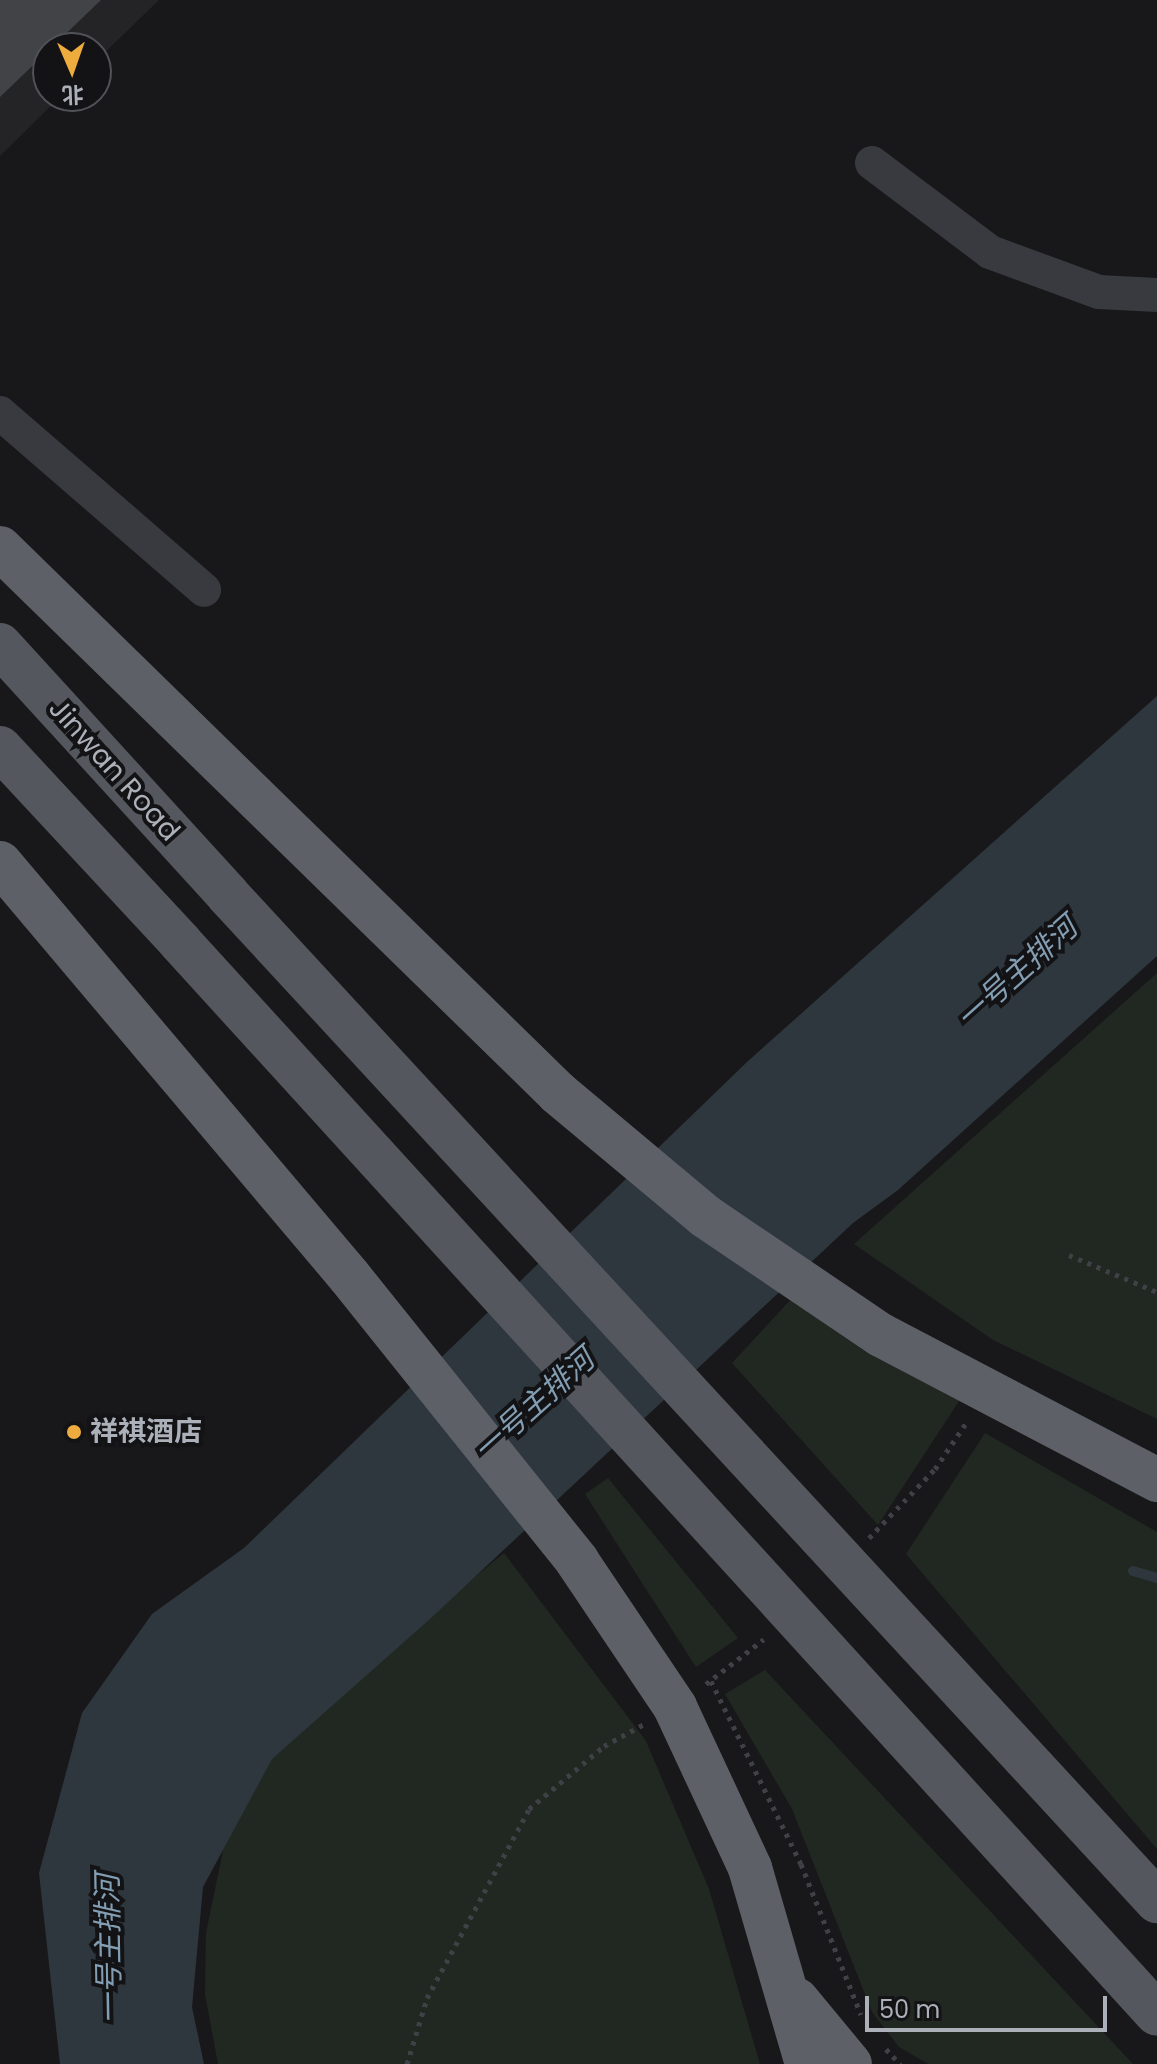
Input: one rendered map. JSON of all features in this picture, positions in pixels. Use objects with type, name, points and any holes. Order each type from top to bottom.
[{"type":"highway","points":[[0,548],[558,1093],[705,1216],[881,1335],[1157,1480]]},
{"type":"highway","points":[[0,863],[349,1276],[577,1561],[675,1707],[750,1868],[788,1988],[807,2064]]},
{"type":"highway","points":[[979,1709],[1157,1868]]},
{"type":"highway","points":[[788,1988],[865,2045]]},
{"type":"main road","name":"Jinwan Road","points":[[0,645],[1157,1901]]},
{"type":"main road","points":[[0,748],[1157,2014]]},
{"type":"street","points":[[872,163],[990,252],[1099,292],[1157,295]]},
{"type":"street","points":[[0,413],[204,590]]},
{"type":"path","points":[[1069,1255],[1157,1292]]},
{"type":"path","points":[[954,1441],[967,1421]]},
{"type":"path","points":[[719,1675],[733,1665]]},
{"type":"path","points":[[711,1681],[801,1864],[865,2045],[900,2064]]},
{"type":"path","points":[[407,2064],[427,1998],[529,1809],[604,1746],[675,1707]]},
{"type":"shaded area","points":[[0,0],[159,0],[112,46],[112,32],[32,32],[32,112],[45,112],[0,156]]},
{"type":"shaded area","points":[[1157,973],[1157,1419],[993,1340],[854,1244]]},
{"type":"shaded area","points":[[795,1295],[963,1395],[878,1525],[732,1363]]},
{"type":"shaded area","points":[[985,1433],[1157,1532],[1157,1849],[906,1554]]},
{"type":"shaded area","points":[[608,1478],[738,1638],[696,1667],[585,1494]]},
{"type":"shaded area","points":[[504,1553],[646,1741],[709,1889],[760,2064],[218,2064],[205,1994],[206,1933],[225,1841],[261,1771],[319,1706]]},
{"type":"shaded area","points":[[765,1670],[1133,2064],[928,2064],[899,2047],[872,2012],[792,1809],[725,1694]]},
{"type":"water","name":"一号主排河","points":[[1157,696],[1157,956],[898,1190],[853,1223],[430,1619],[272,1759],[203,1887],[192,2007],[204,2064],[60,2064],[39,1873],[82,1713],[152,1614],[244,1548],[747,1062]]},
{"type":"building","points":[[0,0],[101,0],[68,32],[32,32],[32,66],[0,97]]},
{"type":"waterway","points":[[1133,1571],[1157,1578]]},
{"type":"place","name":"祥祺酒店","points":[[74,1432]]}]
